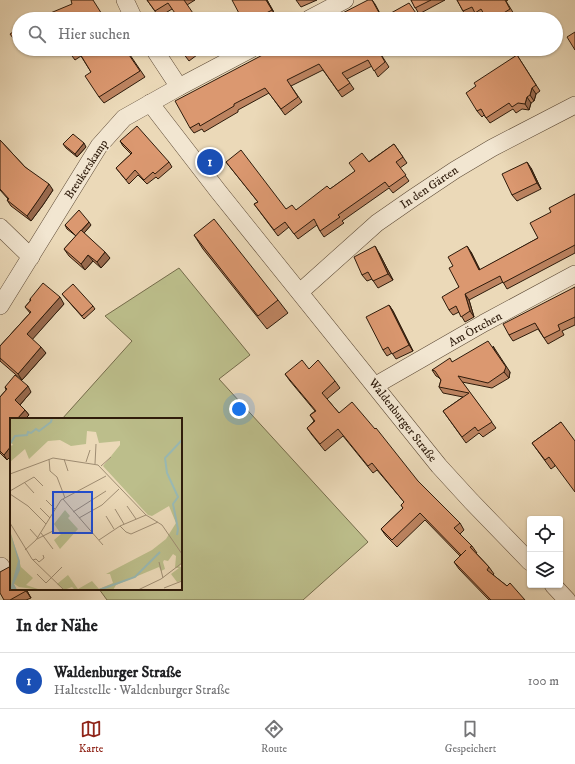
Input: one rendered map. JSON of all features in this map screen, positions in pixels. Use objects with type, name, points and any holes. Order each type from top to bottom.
[{"type":"street","points":[[125,0],[131,12]]},
{"type":"street","points":[[322,12],[345,0]]},
{"type":"street","points":[[159,56],[179,87]]},
{"type":"street","name":"Breukerskamp","points":[[0,306],[99,146],[124,118],[238,56]]},
{"type":"street","name":"Waldenburger Straße","points":[[150,103],[439,466],[527,559]]},
{"type":"street","name":"In den Gärten","points":[[300,292],[378,222],[413,198],[492,148],[575,105]]},
{"type":"street","points":[[0,227],[30,257]]},
{"type":"street","name":"Am Örtchen","points":[[376,385],[484,323],[575,274]]},
{"type":"street","points":[[556,588],[567,600]]},
{"type":"green space","points":[[179,268],[250,355],[219,379],[368,542],[303,600],[107,600],[100,590],[182,590],[182,418],[63,418],[132,341],[105,316]]},
{"type":"building","points":[[71,0],[93,0],[101,12],[53,12],[72,4]]},
{"type":"building","points":[[147,0],[184,0],[192,12],[174,12],[168,3],[155,11]]},
{"type":"building","points":[[232,0],[266,0],[272,10],[268,12],[238,12]]},
{"type":"building","points":[[368,0],[372,0],[379,12],[345,12]]},
{"type":"building","points":[[411,0],[431,0],[415,8]]},
{"type":"building","points":[[457,0],[505,0],[510,9],[505,12],[483,12],[481,9],[474,12],[472,7],[463,11]]},
{"type":"building","points":[[409,3],[415,12],[393,12]]},
{"type":"building","points":[[575,32],[575,50],[567,37]]},
{"type":"building","points":[[81,56],[130,56],[140,71],[99,97],[85,76],[91,72]]},
{"type":"building","points":[[261,56],[382,56],[385,62],[374,71],[368,60],[342,73],[350,83],[338,91],[319,64],[287,80],[298,97],[281,109],[265,88],[234,104],[234,106],[200,126],[199,123],[190,128],[175,101]]},
{"type":"building","points":[[518,56],[536,85],[532,88],[525,104],[518,103],[512,107],[509,103],[486,118],[481,109],[477,111],[466,93],[476,86],[474,83]]},
{"type":"building","points":[[137,126],[169,162],[155,174],[153,172],[144,180],[135,170],[126,180],[116,168],[132,153],[120,141]]},
{"type":"building","points":[[73,134],[84,143],[75,154],[63,144]]},
{"type":"building","points":[[0,140],[25,167],[49,184],[27,216],[7,200],[9,199],[0,189]]},
{"type":"building","points":[[394,144],[403,157],[396,162],[406,175],[389,187],[385,182],[338,215],[340,217],[320,231],[314,219],[294,234],[285,222],[274,230],[254,204],[258,202],[226,162],[241,150],[286,209],[292,205],[296,210],[327,186],[330,189],[355,171],[349,163],[362,153],[369,162]]},
{"type":"building","points":[[527,162],[537,183],[512,195],[502,174]]},
{"type":"building","points":[[575,194],[575,245],[503,283],[500,276],[465,294],[470,311],[461,317],[456,306],[449,310],[442,297],[459,287],[449,268],[453,266],[448,257],[467,246],[479,270],[538,238],[530,223],[551,212],[549,208]]},
{"type":"building","points":[[79,210],[89,222],[76,236],[65,225]]},
{"type":"building","points":[[214,219],[278,300],[258,316],[194,235]]},
{"type":"building","points":[[81,230],[105,252],[97,262],[88,255],[81,264],[64,249]]},
{"type":"building","points":[[375,246],[388,274],[373,281],[368,272],[362,275],[354,257]]},
{"type":"building","points":[[43,283],[60,297],[27,334],[41,347],[18,374],[0,358],[0,346],[31,312],[25,307]]},
{"type":"building","points":[[73,284],[93,306],[82,316],[62,294]]},
{"type":"building","points":[[575,287],[575,317],[558,325],[560,330],[544,338],[535,323],[509,335],[503,324]]},
{"type":"building","points":[[389,305],[409,345],[392,354],[388,347],[383,350],[366,317]]},
{"type":"building","points":[[488,341],[506,367],[504,372],[488,383],[458,376],[492,422],[478,431],[475,427],[462,437],[443,411],[469,393],[439,387],[441,380],[435,371],[432,370],[450,358],[452,362]]},
{"type":"building","points":[[302,360],[309,369],[318,360],[335,381],[322,393],[339,413],[352,402],[375,429],[376,428],[418,481],[460,523],[454,528],[472,546],[470,547],[489,567],[487,570],[507,586],[510,583],[525,600],[491,600],[454,562],[461,555],[420,513],[392,540],[381,529],[403,508],[401,505],[404,502],[372,463],[368,466],[338,429],[320,444],[307,428],[315,421],[310,415],[316,411],[285,374]]},
{"type":"building","points":[[15,375],[28,386],[15,400],[25,410],[18,418],[10,418],[10,447],[4,455],[0,451],[0,397],[7,389],[5,387]]},
{"type":"building","points":[[561,422],[575,441],[575,492],[549,457],[545,460],[532,443]]},
{"type":"building","points":[[10,567],[10,590],[26,591],[10,600],[4,600],[0,593],[0,572]]},
{"type":"place","name":"Waldenburger Straße","points":[[210,162]]}]
